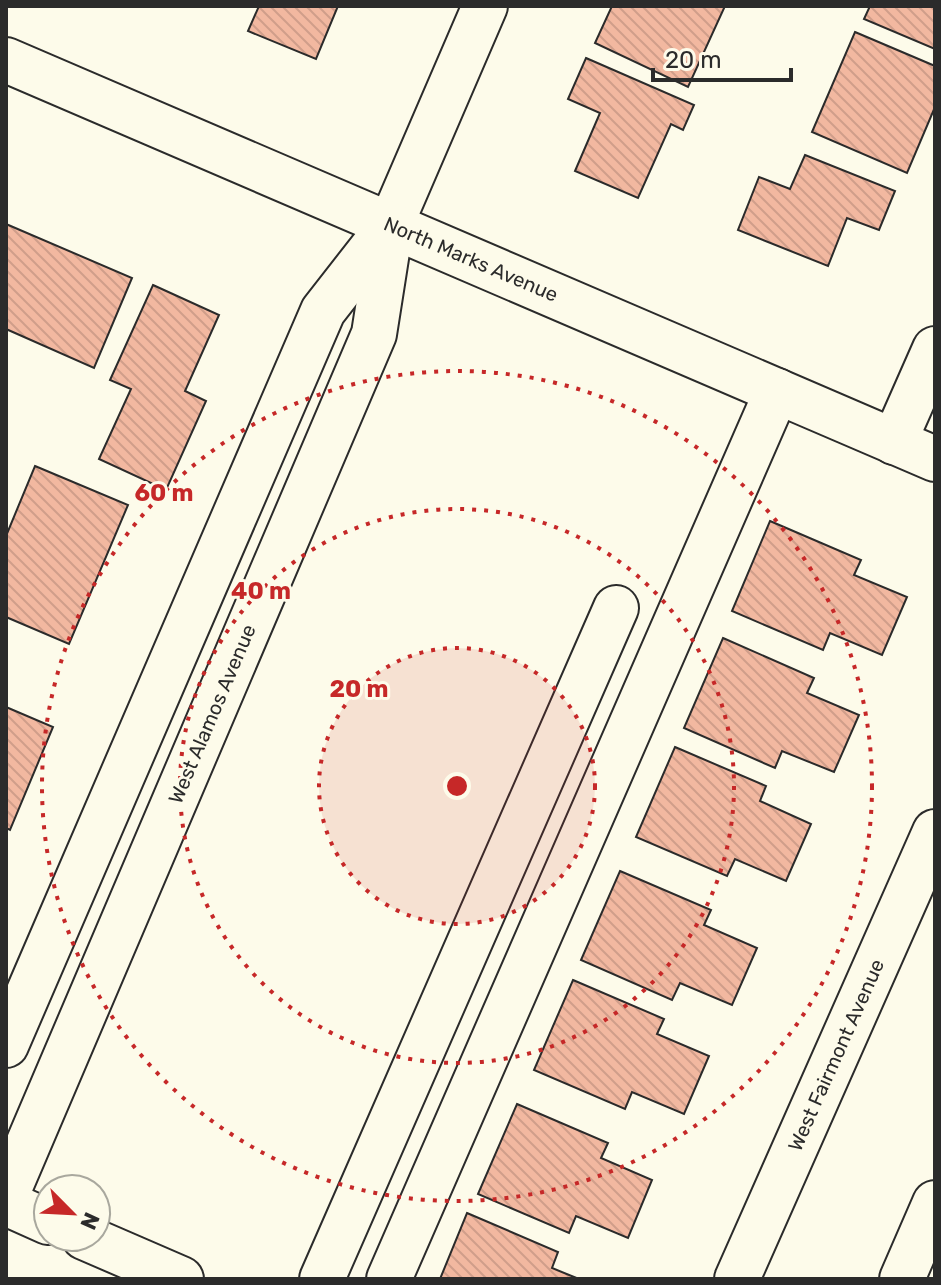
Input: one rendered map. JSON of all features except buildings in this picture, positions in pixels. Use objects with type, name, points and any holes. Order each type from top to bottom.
[{"type":"street","name":"West Alamos Avenue","points":[[6,1196],[374,334],[391,224],[485,6]]},
{"type":"street","name":"North Marks Avenue","points":[[6,60],[935,459]]},
{"type":"street","name":"West Alamos Avenue","points":[[6,1045],[323,311],[391,224]]},
{"type":"street","points":[[894,442],[935,349]]},
{"type":"street","points":[[389,1279],[777,391]]},
{"type":"street","points":[[322,1279],[616,608]]},
{"type":"street","name":"West Fairmont Avenue","points":[[737,1279],[935,832]]},
{"type":"street","points":[[6,1203],[32,1215]]},
{"type":"street","points":[[902,1279],[935,1203]]},
{"type":"street","points":[[112,1249],[181,1279]]}]
